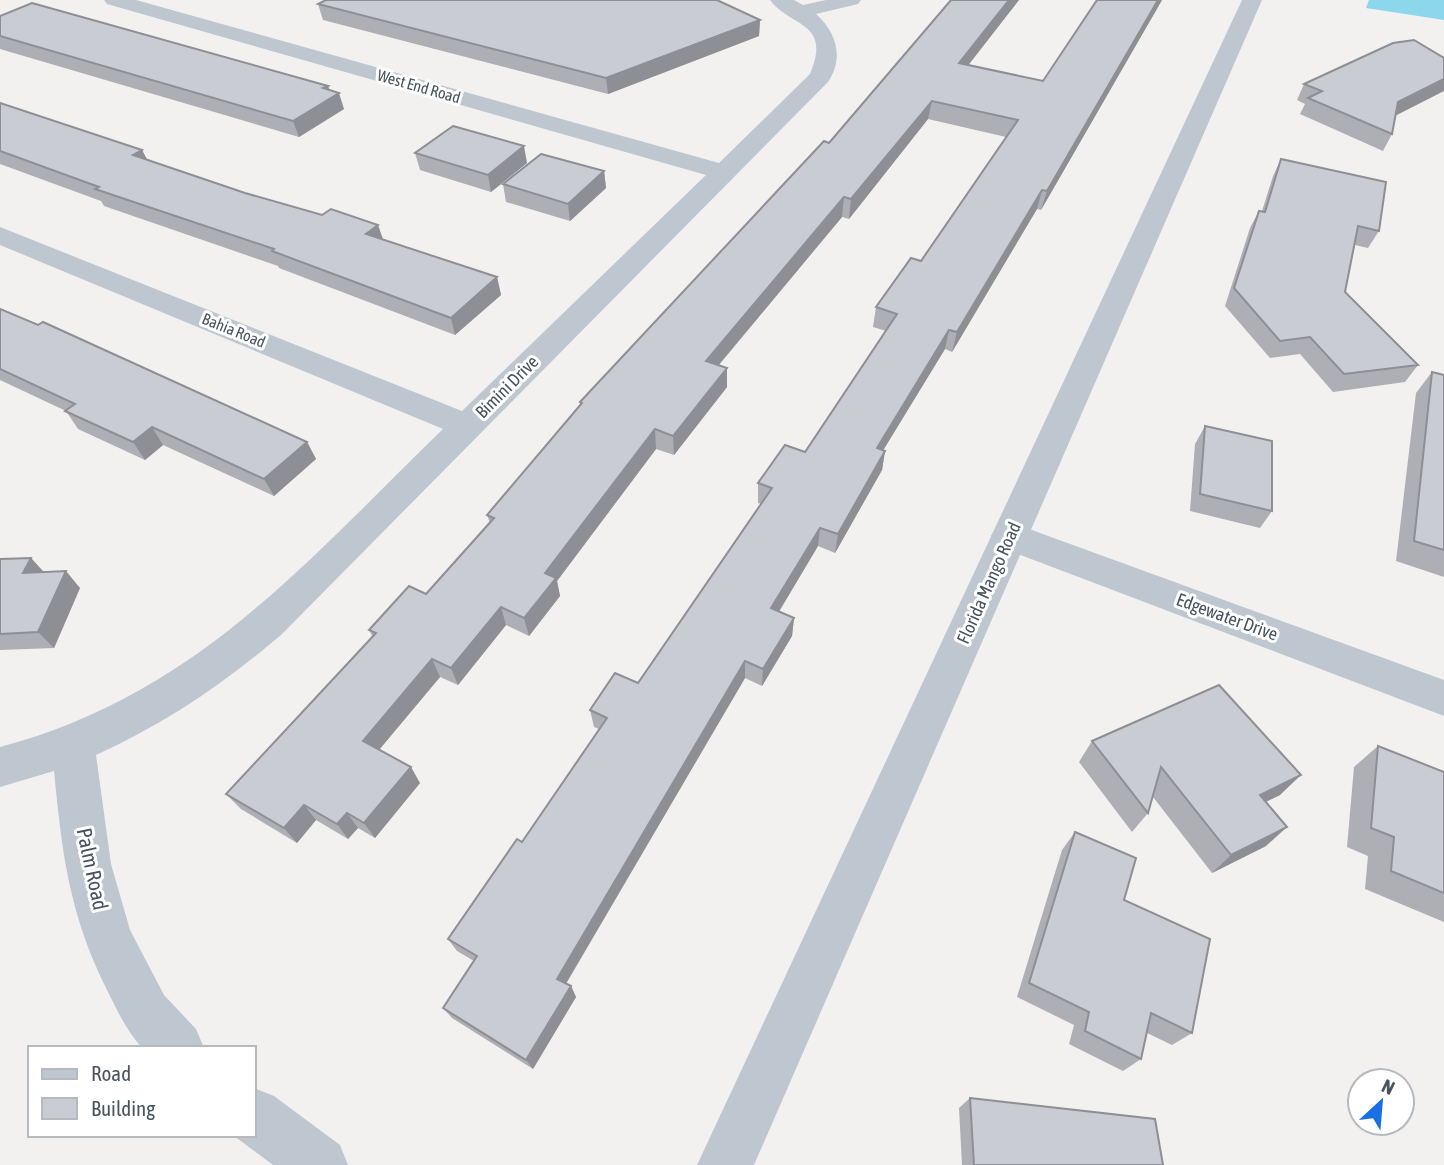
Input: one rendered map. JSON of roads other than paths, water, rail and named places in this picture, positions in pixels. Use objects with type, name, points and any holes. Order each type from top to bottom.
[{"type":"street","name":"West End Road","points":[[114,0],[724,172]]},
{"type":"street","name":"Bimini Drive","points":[[791,6],[851,0]]},
{"type":"street","name":"Florida Mango Road","points":[[725,1165],[1252,0]]},
{"type":"street","name":"Bimini Drive","points":[[73,745],[160,703],[234,652],[268,623],[820,76],[825,67],[828,48],[825,39],[813,22],[791,6]]},
{"type":"street","name":"Bahia Road","points":[[0,235],[467,426]]},
{"type":"street","name":"Edgewater Drive","points":[[1010,536],[1444,698]]},
{"type":"street","points":[[0,767],[73,745]]},
{"type":"street","name":"Palm Road","points":[[73,745],[87,864],[108,939],[146,1013],[175,1046]]},
{"type":"street","points":[[256,1117],[320,1165]]},
{"type":"water","points":[[1369,0],[1444,0],[1444,20],[1366,8]]}]
